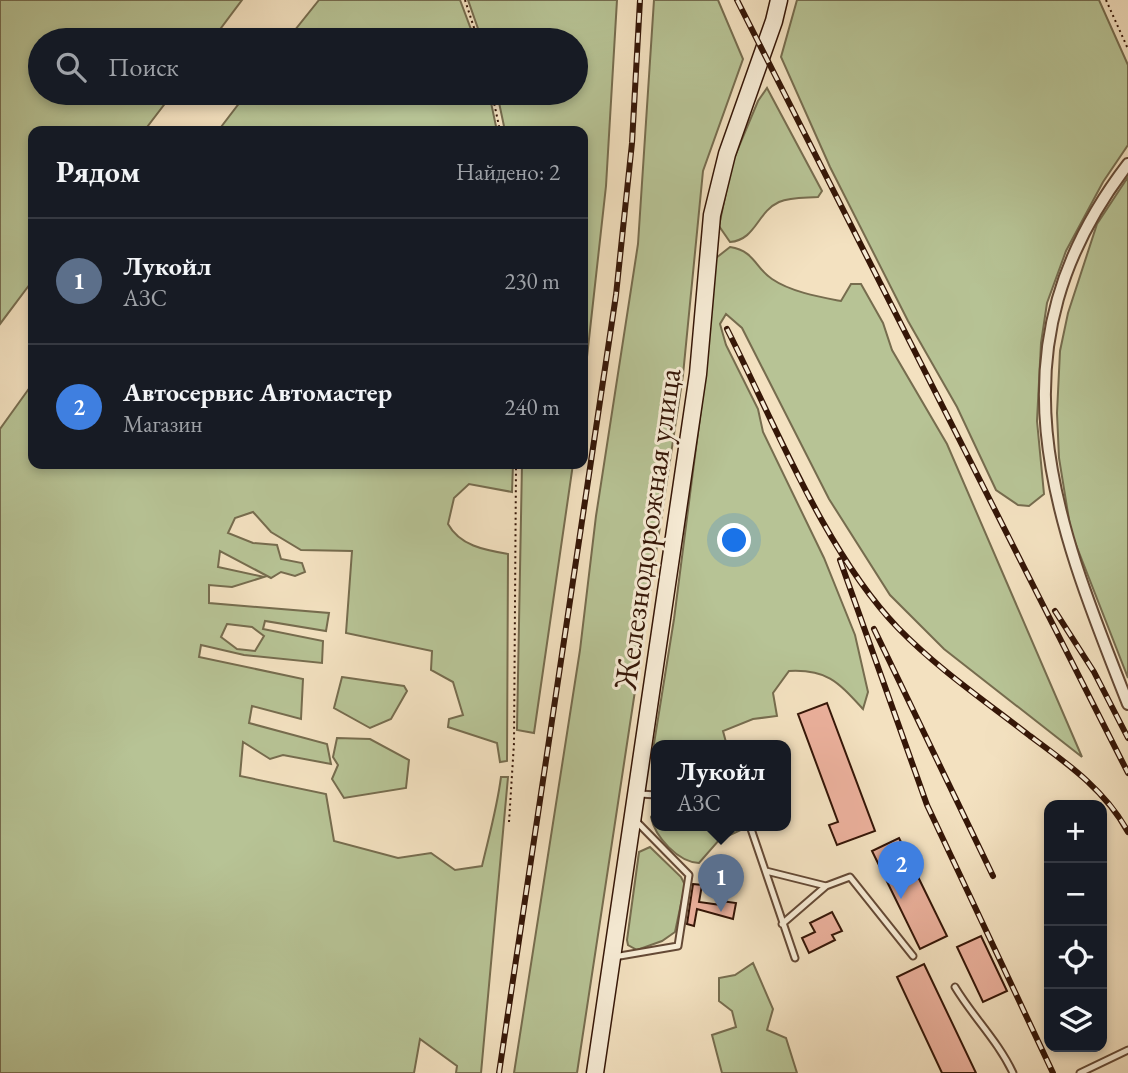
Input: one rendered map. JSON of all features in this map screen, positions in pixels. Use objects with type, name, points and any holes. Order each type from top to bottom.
[{"type":"main road","name":"Железнодорожная улица","points":[[595,1073],[698,374],[712,215],[727,154],[767,44],[779,0]]},
{"type":"street","points":[[1128,164],[1087,230],[1063,287],[1046,365],[1044,417],[1050,472],[1065,532],[1128,704]]},
{"type":"lane","points":[[637,794],[651,795]]},
{"type":"lane","points":[[614,957],[678,946],[689,875],[634,818]]},
{"type":"lane","points":[[752,831],[795,958]]},
{"type":"lane","points":[[766,871],[826,886]]},
{"type":"lane","points":[[782,924],[826,886],[850,877],[913,956]]},
{"type":"lane","points":[[956,987],[969,1010],[1003,1051],[1013,1073]]},
{"type":"lane","points":[[1080,1073],[1128,1050]]},
{"type":"path","points":[[466,0],[474,28]]},
{"type":"path","points":[[1106,0],[1128,48]]},
{"type":"path","points":[[495,105],[499,126]]},
{"type":"path","points":[[509,822],[514,743],[516,469]]},
{"type":"green space","points":[[0,0],[242,0],[221,28],[28,28],[28,105],[164,105],[148,126],[28,126],[28,287],[0,324]]},
{"type":"green space","points":[[319,0],[460,0],[470,28],[297,28]]},
{"type":"green space","points":[[468,0],[617,0],[606,186],[588,348],[588,126],[504,126],[500,105],[588,105],[588,28],[478,28]]},
{"type":"green space","points":[[654,0],[718,0],[743,59],[703,171],[683,375],[577,1073],[514,1073],[580,650],[596,516],[638,244]]},
{"type":"green space","points":[[797,0],[1099,0],[1128,65],[1128,145],[1103,182],[1066,251],[1047,303],[1041,343],[1037,421],[1044,494],[1029,506],[1018,505],[996,490],[957,407],[908,321],[830,167],[781,57]]},
{"type":"green space","points":[[767,88],[822,191],[818,197],[793,198],[779,202],[766,212],[746,236],[730,242],[719,226],[732,163],[758,101]]},
{"type":"green space","points":[[238,105],[492,105],[496,126],[222,126]]},
{"type":"green space","points":[[1128,177],[1128,678],[1071,532],[1059,458],[1057,413],[1060,351],[1068,313],[1097,224]]},
{"type":"green space","points":[[730,247],[738,249],[750,256],[772,279],[806,293],[841,301],[851,284],[861,284],[883,323],[892,350],[947,444],[1082,757],[944,649],[890,595],[829,499],[742,328],[726,314],[720,324],[726,345],[758,409],[763,432],[824,558],[855,635],[868,692],[863,709],[831,679],[813,672],[789,671],[773,693],[777,716],[753,719],[723,731],[725,740],[655,740],[674,619],[705,378],[716,258]]},
{"type":"green space","points":[[28,390],[28,469],[513,469],[512,492],[469,484],[454,498],[448,524],[466,542],[482,549],[508,554],[507,761],[500,762],[497,743],[448,727],[449,719],[463,715],[453,682],[431,670],[432,651],[346,633],[352,551],[301,550],[271,532],[253,512],[235,518],[228,533],[253,543],[277,545],[281,559],[302,563],[305,572],[295,576],[281,572],[271,578],[220,551],[218,567],[264,577],[232,587],[209,585],[209,603],[329,613],[326,631],[265,621],[263,629],[323,641],[322,663],[244,655],[201,645],[199,657],[303,679],[301,719],[252,706],[249,723],[327,744],[331,764],[283,755],[270,759],[243,742],[240,776],[326,794],[334,841],[398,858],[431,853],[455,870],[482,866],[501,777],[508,777],[481,1073],[456,1073],[457,1066],[420,1039],[414,1073],[0,1073],[0,429]],"holes":[[[227,624],[252,627],[264,636],[255,651],[237,649],[221,637]]]},
{"type":"green space","points":[[522,469],[572,469],[534,733],[517,730]]},
{"type":"green space","points":[[342,677],[404,686],[407,691],[391,719],[370,728],[334,708]]},
{"type":"green space","points":[[337,738],[370,739],[409,760],[406,788],[344,798],[332,779],[338,765],[333,757]]},
{"type":"green space","points":[[739,831],[719,840],[699,863],[691,862],[676,853],[657,832]]},
{"type":"green space","points":[[650,847],[681,877],[685,885],[675,932],[662,941],[637,950],[628,945],[627,940],[639,852]]},
{"type":"green space","points":[[753,963],[773,1009],[767,1030],[786,1038],[797,1073],[722,1073],[712,1035],[736,1027],[732,1011],[719,1001],[719,978],[735,975]]},
{"type":"building","points":[[827,703],[875,831],[837,845],[829,825],[838,822],[798,714]]},
{"type":"building","points":[[899,838],[947,936],[920,949],[872,851]]},
{"type":"building","points":[[693,884],[702,885],[699,902],[721,905],[721,901],[736,903],[733,919],[697,909],[694,926],[687,924]]},
{"type":"building","points":[[832,912],[842,931],[832,935],[835,940],[809,953],[802,938],[815,932],[810,923]]},
{"type":"building","points":[[981,936],[1007,991],[983,1002],[957,947]]},
{"type":"building","points":[[924,964],[976,1073],[942,1073],[897,977]]},
{"type":"railway","points":[[499,1073],[616,295],[632,143],[640,0]]},
{"type":"railway","points":[[737,0],[1128,773]]},
{"type":"railway","points":[[727,329],[824,525],[872,597],[898,628],[929,657],[1085,779],[1108,803],[1128,832]]},
{"type":"railway","points":[[840,560],[927,805],[1053,1073]]},
{"type":"railway","points":[[1055,611],[1094,672],[1128,738]]},
{"type":"railway","points":[[874,629],[993,876]]},
{"type":"place","name":"Автосервис Автомастер","points":[[901,899]]},
{"type":"place","name":"Лукойл","points":[[721,912]]}]
